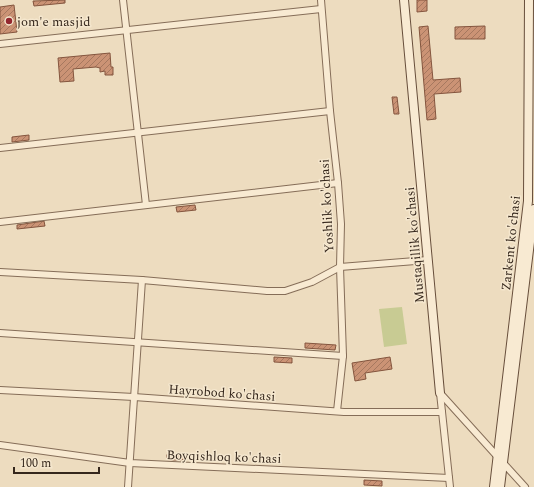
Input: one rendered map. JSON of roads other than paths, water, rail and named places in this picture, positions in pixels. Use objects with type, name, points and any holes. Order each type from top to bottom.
[{"type":"main road","name":"Mustaqillik ko'chasi","points":[[404,0],[440,393]]},
{"type":"main road","name":"Zarkent ko'chasi","points":[[500,487],[500,461],[528,201],[529,0]]},
{"type":"main road","name":"Zarkent ko'chasi","points":[[494,487],[500,461],[534,209]]},
{"type":"street","points":[[123,0],[146,205]]},
{"type":"street","name":"Yoshlik ko'chasi","points":[[320,0],[341,224],[340,267],[343,356],[337,411]]},
{"type":"street","points":[[0,44],[321,9]]},
{"type":"street","points":[[0,148],[330,111]]},
{"type":"street","points":[[0,222],[338,183]]},
{"type":"street","points":[[0,272],[142,280],[267,291],[285,291],[312,282],[340,267],[428,260]]},
{"type":"street","points":[[128,487],[142,280]]},
{"type":"street","points":[[0,333],[138,341],[343,356]]},
{"type":"street","name":"Hayrobod ko'chasi","points":[[0,390],[134,397],[337,411],[442,412]]},
{"type":"street","points":[[440,393],[525,487]]},
{"type":"street","name":"Mustaqillik ko'chasi","points":[[440,393],[450,487]]},
{"type":"street","name":"Boyqishloq ko'chasi","points":[[0,445],[130,463],[449,478]]},
{"type":"place","name":"jom'e masjid","points":[[9,21]]}]
